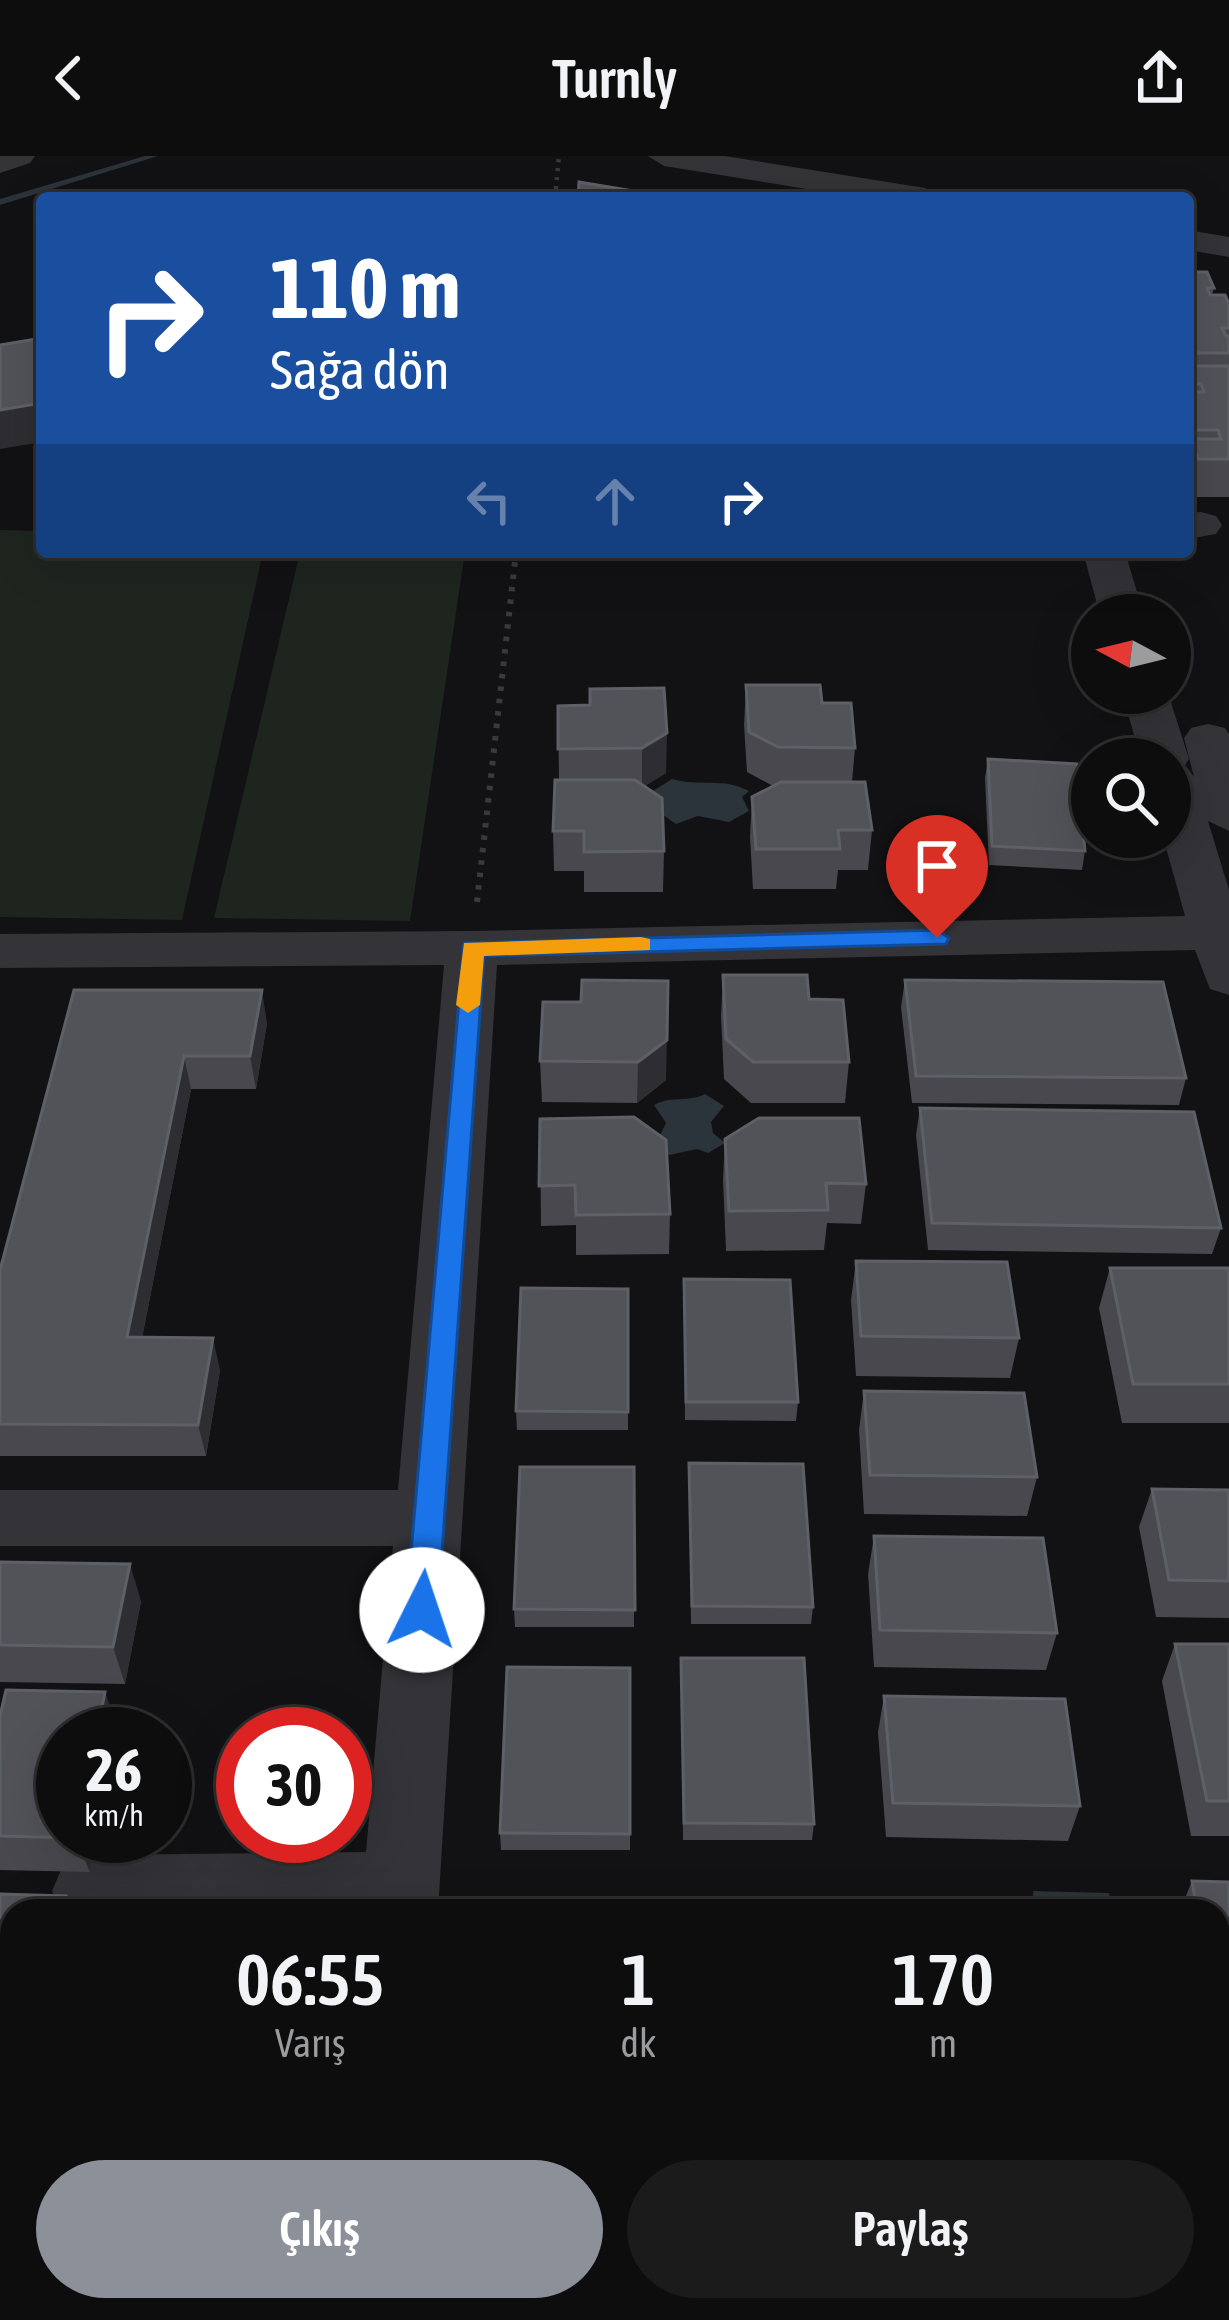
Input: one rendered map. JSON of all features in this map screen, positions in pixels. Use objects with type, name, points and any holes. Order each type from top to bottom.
[{"type":"street","points":[[0,163],[20,156]]},
{"type":"street","points":[[664,156],[888,192]]},
{"type":"street","points":[[1194,241],[1229,247]]},
{"type":"street","points":[[1105,558],[1116,594]]},
{"type":"street","points":[[1208,739],[1229,817]]},
{"type":"street","points":[[0,951],[1225,947],[1191,841]]},
{"type":"street","points":[[399,1899],[472,948]]},
{"type":"street","points":[[0,1519],[429,1518]]},
{"type":"street","points":[[90,1891],[365,1899]]},
{"type":"path","points":[[556,192],[560,156]]},
{"type":"path","points":[[472,948],[515,558]]},
{"type":"shaded area","points":[[0,530],[36,531],[36,558],[262,558],[182,920],[0,917]]},
{"type":"shaded area","points":[[299,558],[464,558],[410,921],[214,918]]},
{"type":"shaded area","points":[[672,779],[749,791],[742,797],[749,811],[729,822],[698,816],[676,824],[653,808],[661,796],[653,791]]},
{"type":"shaded area","points":[[705,1094],[724,1106],[711,1122],[713,1133],[725,1143],[708,1153],[697,1149],[669,1155],[656,1143],[666,1123],[654,1105]]},
{"type":"shaded area","points":[[1033,1891],[1109,1893],[1110,1899],[1034,1899]]},
{"type":"building","points":[[579,182],[640,192],[578,192]]},
{"type":"building","points":[[1194,272],[1207,272],[1214,288],[1207,288],[1210,295],[1225,295],[1229,304],[1229,328],[1222,328],[1229,336],[1229,353],[1194,353]]},
{"type":"building","points":[[36,339],[36,404],[0,410],[0,345]]},
{"type":"building","points":[[1194,366],[1229,366],[1229,459],[1198,459],[1194,439],[1221,439],[1218,430],[1194,430],[1194,392],[1204,392],[1201,384],[1194,384]]},
{"type":"building","points":[[746,685],[820,685],[822,703],[851,703],[855,748],[778,747],[749,732]]},
{"type":"building","points":[[664,688],[667,733],[642,748],[558,749],[558,706],[590,705],[590,689]]},
{"type":"building","points":[[988,759],[1071,764],[1071,850],[992,846]]},
{"type":"building","points":[[555,780],[635,780],[662,798],[664,851],[584,852],[584,831],[553,831]]},
{"type":"building","points":[[781,782],[865,782],[872,830],[838,830],[840,849],[756,849],[752,797]]},
{"type":"building","points":[[723,975],[807,975],[809,999],[843,1000],[849,1062],[753,1062],[726,1039]]},
{"type":"building","points":[[582,980],[668,981],[667,1040],[638,1062],[540,1061],[543,1002],[581,1002]]},
{"type":"building","points":[[905,980],[1163,982],[1186,1078],[916,1076]]},
{"type":"building","points":[[74,990],[262,990],[250,1056],[184,1056],[127,1337],[213,1338],[198,1425],[0,1424],[0,1270]]},
{"type":"building","points":[[920,1108],[1194,1112],[1221,1228],[932,1223]]},
{"type":"building","points":[[634,1117],[666,1140],[670,1214],[576,1215],[575,1185],[539,1186],[540,1119]]},
{"type":"building","points":[[759,1118],[859,1118],[866,1184],[826,1183],[828,1210],[729,1211],[725,1139]]},
{"type":"building","points":[[856,1261],[1007,1262],[1019,1338],[861,1336]]},
{"type":"building","points":[[1110,1268],[1229,1268],[1229,1384],[1133,1384]]},
{"type":"building","points":[[684,1279],[790,1280],[798,1402],[686,1402]]},
{"type":"building","points":[[521,1288],[628,1289],[628,1412],[516,1411]]},
{"type":"building","points":[[864,1391],[1024,1393],[1037,1477],[870,1475]]},
{"type":"building","points":[[689,1463],[803,1464],[813,1607],[692,1606]]},
{"type":"building","points":[[520,1467],[634,1467],[635,1610],[514,1609]]},
{"type":"building","points":[[1152,1489],[1229,1490],[1229,1581],[1169,1580]]},
{"type":"building","points":[[874,1536],[1043,1538],[1057,1633],[880,1630]]},
{"type":"building","points":[[0,1562],[130,1564],[113,1647],[0,1645]]},
{"type":"building","points":[[1175,1644],[1229,1644],[1229,1801],[1207,1801]]},
{"type":"building","points":[[681,1658],[804,1658],[814,1824],[684,1823]]},
{"type":"building","points":[[507,1667],[630,1668],[630,1834],[500,1833]]},
{"type":"building","points":[[6,1690],[105,1692],[102,1707],[36,1707],[36,1837],[0,1836],[0,1716]]},
{"type":"building","points":[[884,1696],[1065,1699],[1080,1806],[893,1803]]},
{"type":"building","points":[[1192,1881],[1229,1882],[1229,1899],[1195,1899]]},
{"type":"building","points":[[0,1894],[66,1896],[65,1899],[0,1899]]},
{"type":"waterway","points":[[0,202],[154,156]]},
{"type":"slow traffic","points":[[468,1005],[472,948],[641,945]]},
{"type":"route","points":[[422,1610],[472,948],[937,938]]}]
